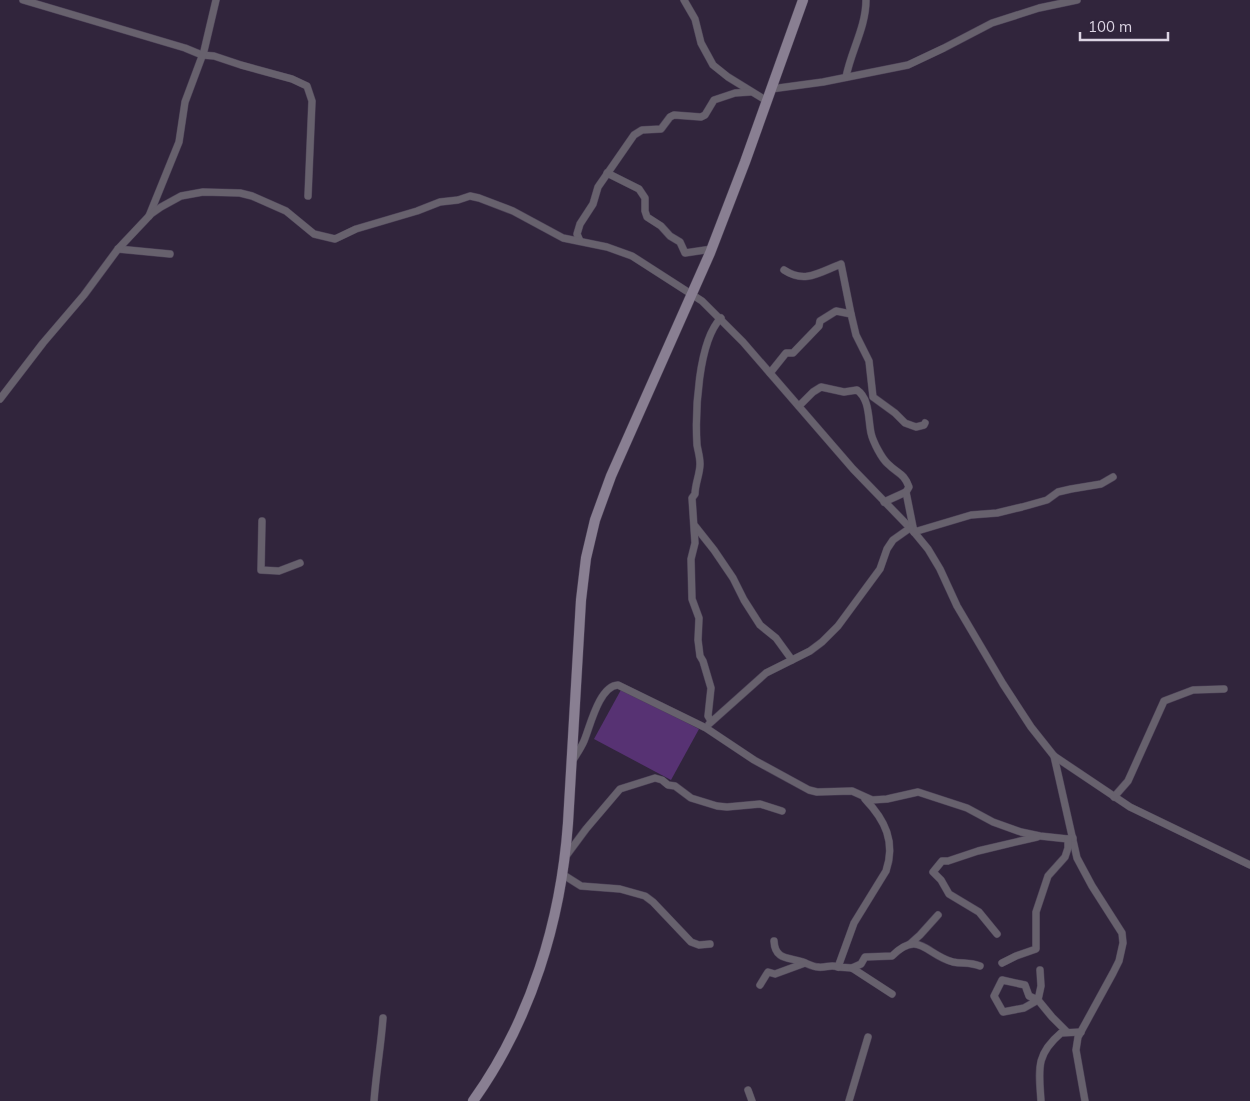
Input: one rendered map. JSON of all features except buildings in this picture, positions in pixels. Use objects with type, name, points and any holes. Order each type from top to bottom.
[{"type":"main road","points":[[473,1101],[500,1057],[536,978],[549,939],[558,900],[566,856],[581,600],[586,558],[591,536],[611,476],[712,249],[804,0]]},
{"type":"street","points":[[23,0],[185,48],[202,55],[214,56],[292,79],[307,86],[312,101],[308,196]]},
{"type":"street","points":[[148,217],[179,142],[185,102],[202,55],[216,0]]},
{"type":"street","points":[[684,0],[695,20],[701,42],[713,65],[728,78],[767,101]]},
{"type":"street","points":[[846,77],[848,63],[866,12],[866,0]]},
{"type":"street","points":[[771,89],[846,77],[908,64],[992,23],[1039,8],[1077,0]]},
{"type":"street","points":[[580,241],[577,234],[580,224],[590,209],[598,187],[630,138],[637,132],[661,129],[670,117],[674,115],[701,117],[705,115],[714,100],[735,93],[750,92]]},
{"type":"street","points":[[607,174],[639,189],[645,198],[647,217],[680,242],[686,253],[712,249]]},
{"type":"street","points":[[0,399],[43,343],[84,295],[118,249],[148,217],[181,196],[203,192],[240,193],[252,196],[286,211],[314,234],[335,238],[356,229],[417,211],[440,202],[458,200],[470,196],[513,211],[555,235],[569,240],[608,247],[632,256],[692,293],[720,318],[770,372],[853,469],[928,549],[1003,684],[1031,727],[1054,756],[1114,797],[1157,821],[1250,865]]},
{"type":"street","points":[[118,249],[170,254]]},
{"type":"street","points":[[784,270],[792,275],[803,278],[841,264],[856,334],[869,361],[873,398],[895,413],[905,423],[916,427],[925,423]]},
{"type":"street","points":[[770,372],[786,353],[793,353],[819,326],[820,321],[836,311],[851,314]]},
{"type":"street","points":[[711,721],[708,716],[711,688],[704,661],[700,656],[698,618],[692,599],[691,559],[695,543],[695,526],[692,498],[695,494],[700,464],[697,443],[701,369],[709,338],[716,322],[720,318]]},
{"type":"street","points":[[799,406],[821,387],[844,392],[857,390],[862,393],[866,399],[871,433],[882,458],[905,478],[909,487],[906,492],[884,502]]},
{"type":"street","points":[[706,728],[711,721],[766,673],[810,651],[838,626],[880,569],[887,549],[893,540],[912,530],[971,515],[997,513],[1022,507],[1047,500],[1058,492],[1101,484],[1113,477]]},
{"type":"street","points":[[906,492],[912,530]]},
{"type":"street","points":[[262,521],[262,570],[280,571],[300,563]]},
{"type":"street","points":[[695,526],[733,578],[760,625],[776,638],[792,660]]},
{"type":"street","points":[[571,765],[584,741],[598,704],[606,692],[614,685],[624,686],[706,728],[754,760],[809,790],[817,792],[852,791],[864,798],[876,810],[890,841],[889,864],[854,923],[838,967]]},
{"type":"street","points":[[1114,797],[1128,781],[1164,702],[1193,690],[1224,689]]},
{"type":"street","points":[[1054,756],[1070,838],[1080,866],[1122,933],[1123,943],[1116,967],[1081,1032],[1076,1050],[1085,1101]]},
{"type":"street","points":[[566,856],[586,829],[620,790],[655,778],[662,780],[668,785],[675,786],[692,798],[717,806],[760,804],[782,811]]},
{"type":"street","points":[[864,798],[879,800],[911,792],[926,793],[967,808],[1009,828],[1040,836],[1070,838]]},
{"type":"street","points":[[997,934],[979,912],[949,894],[941,880],[933,872],[942,861],[1040,836]]},
{"type":"street","points":[[1002,963],[1036,949],[1036,912],[1048,876],[1064,856],[1070,838]]},
{"type":"street","points":[[562,874],[581,886],[620,889],[645,896],[691,942],[699,945],[710,944]]},
{"type":"street","points":[[910,944],[938,915]]},
{"type":"street","points":[[774,941],[774,947],[781,956],[818,968],[834,965],[852,968],[861,964],[865,957],[892,956],[901,947],[910,944],[922,945],[938,956],[952,962],[968,962],[980,966]]},
{"type":"street","points":[[760,985],[768,972],[775,974],[805,963]]},
{"type":"street","points":[[852,968],[892,994]]},
{"type":"street","points":[[1040,970],[1041,986],[1038,1000],[1024,1008],[1003,1012],[994,996],[1002,980],[1025,984],[1029,996],[1038,1000],[1067,1032]]},
{"type":"street","points":[[374,1101],[383,1018]]},
{"type":"street","points":[[1041,1101],[1040,1068],[1045,1050],[1061,1033],[1081,1032]]},
{"type":"street","points":[[849,1101],[868,1037]]},
{"type":"street","points":[[748,1090],[752,1101]]},
{"type":"shaded area","points":[[622,688],[699,729],[671,780],[594,739]]}]
